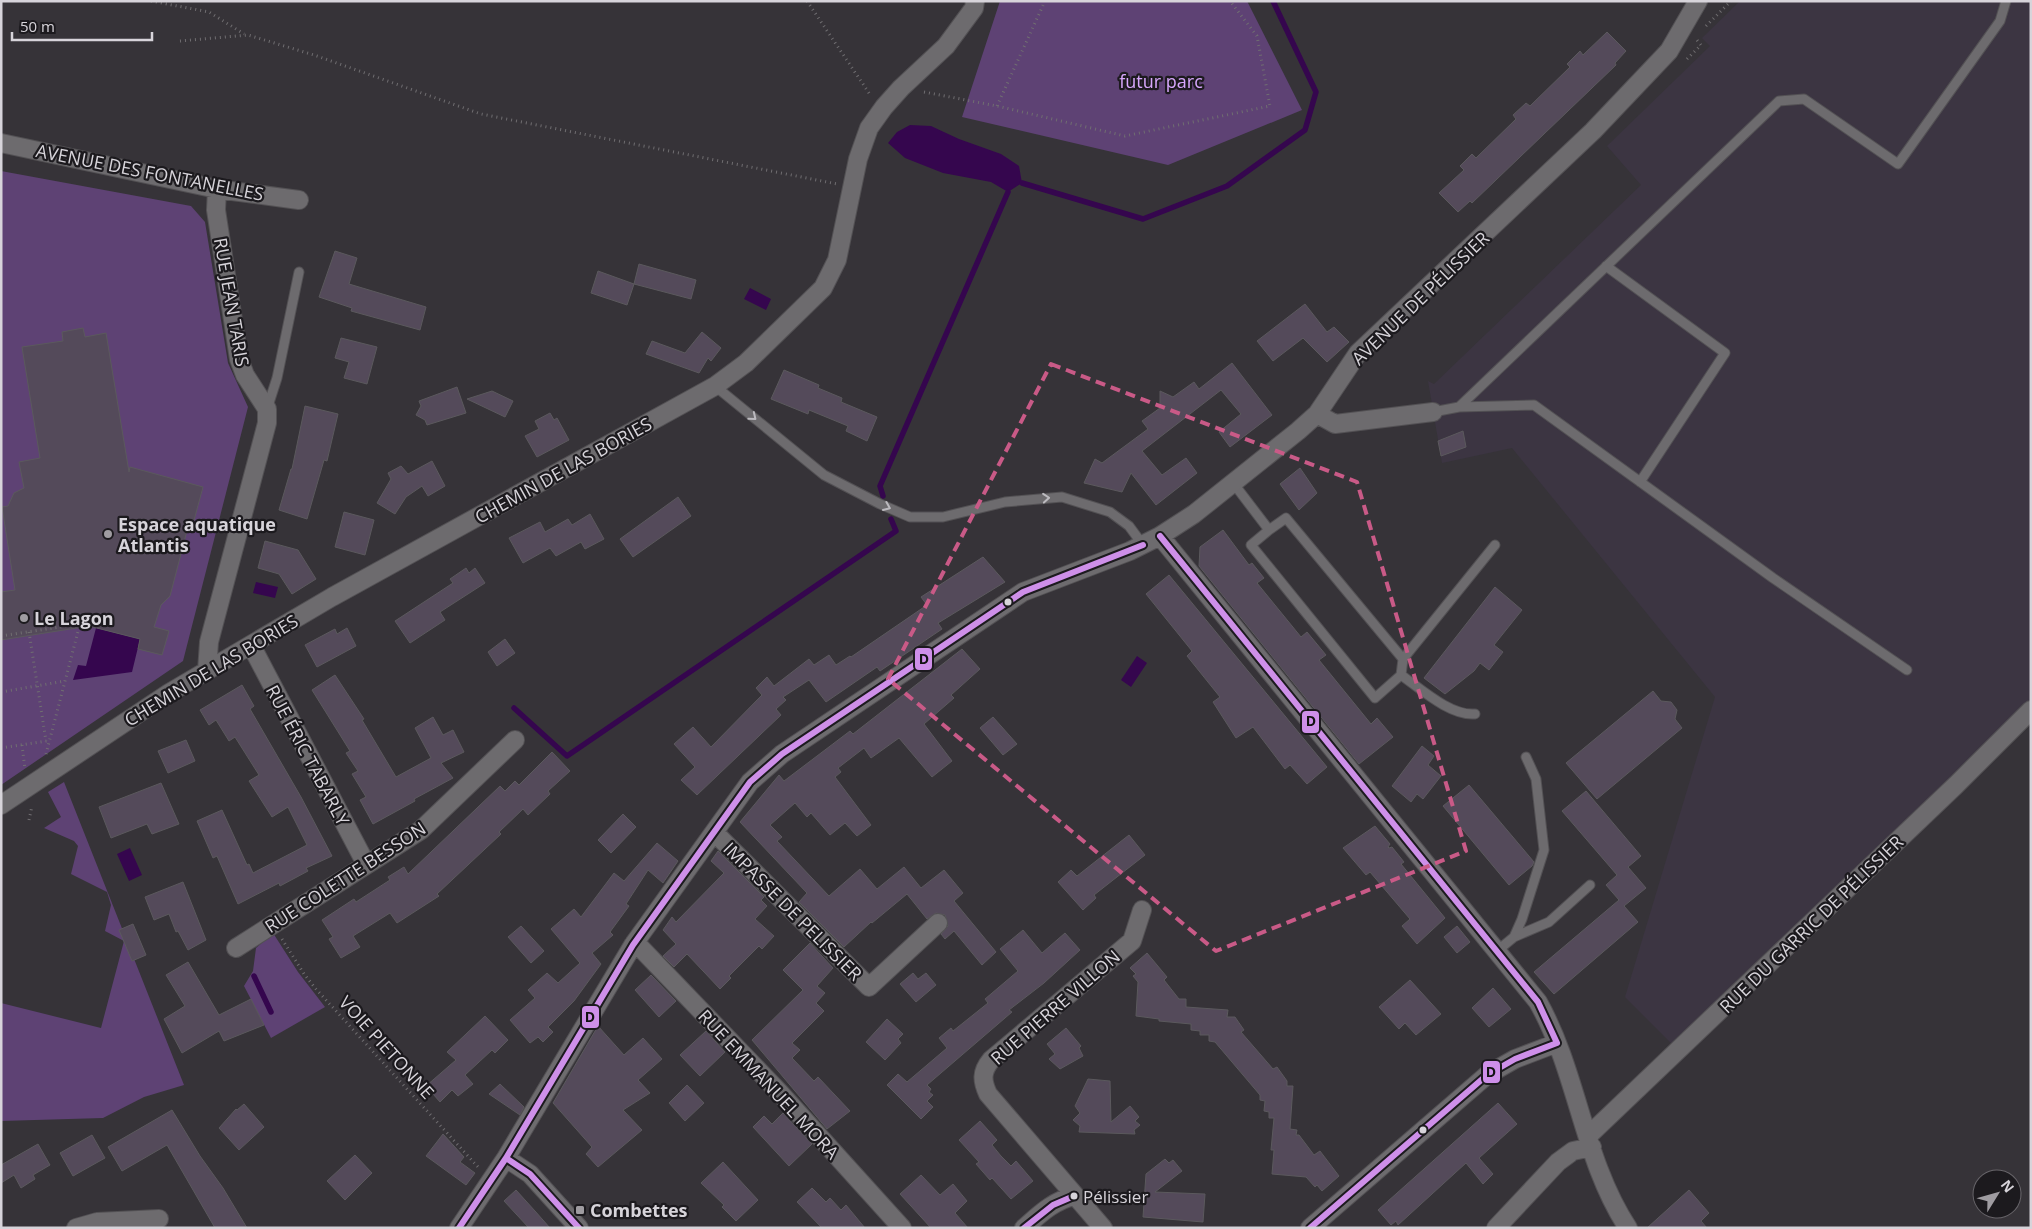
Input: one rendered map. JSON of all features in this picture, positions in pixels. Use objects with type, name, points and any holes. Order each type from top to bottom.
[{"type":"street","name":"CHEMIN DE LAS BORIES","points":[[1,805],[32,776],[207,670],[410,553],[715,386],[746,363],[823,288],[837,260],[858,159],[870,128],[881,111],[901,88],[946,46],[974,8],[975,1]]},
{"type":"street","name":"AVENUE DE PÉLISSIER","points":[[459,1228],[506,1158],[635,942],[750,782],[782,754],[1023,592],[1143,545],[1160,536],[1194,514],[1234,484],[1298,432],[1317,414],[1358,353],[1593,131],[1670,51],[1698,1]]},
{"type":"street","name":"AVENUE DES FONTANELLES","points":[[1,143],[217,188],[299,200]]},
{"type":"street","name":"RUE JEAN TARIS","points":[[217,188],[216,210],[239,359],[245,375],[267,409]]},
{"type":"street","points":[[207,670],[209,642],[267,423],[267,409]]},
{"type":"street","points":[[1317,414],[1335,424],[1433,412]]},
{"type":"street","points":[[1160,536],[1538,1002],[1557,1043],[1613,1202],[1628,1228]]},
{"type":"street","name":"RUE ÉRIC TABARLY","points":[[250,645],[366,864]]},
{"type":"street","name":"RUE DU GARRIC DE PÉLISSIER","points":[[1590,1141],[2031,710]]},
{"type":"street","name":"RUE COLETTE BESSON","points":[[236,948],[421,830],[515,740]]},
{"type":"street","name":"IMPASSE DE PELISSIER","points":[[714,832],[869,987],[938,923]]},
{"type":"street","name":"RUE PIERRE VILLON","points":[[1074,1196],[988,1094],[983,1084],[984,1069],[991,1060],[1132,941],[1142,910]]},
{"type":"street","name":"RUE EMMANUEL MORA","points":[[635,942],[780,1093],[902,1228]]},
{"type":"street","points":[[1310,1228],[1487,1075],[1515,1060],[1557,1043]]},
{"type":"street","points":[[1496,1228],[1558,1162],[1590,1141]]},
{"type":"street","points":[[506,1158],[530,1174],[579,1228]]},
{"type":"street","points":[[1024,1228],[1060,1199],[1074,1196],[1103,1228]]},
{"type":"street","points":[[76,1228],[159,1219]]},
{"type":"lane","points":[[1459,407],[1778,101],[1804,99],[1898,164],[2000,21],[2006,1]]},
{"type":"lane","points":[[1606,266],[1725,353],[1640,482]]},
{"type":"lane","points":[[267,409],[277,378],[299,272]]},
{"type":"lane","points":[[715,386],[824,475],[910,517],[943,517],[1005,502],[1062,497],[1110,512],[1129,526],[1143,545]]},
{"type":"lane","points":[[1433,412],[1459,407],[1534,405],[1773,578],[1907,670]]},
{"type":"lane","points":[[1234,484],[1269,530]]},
{"type":"lane","points":[[1403,659],[1286,518],[1251,544],[1375,698],[1401,675],[1403,659],[1495,546]]},
{"type":"lane","points":[[1401,675],[1435,700],[1464,715],[1475,714]]},
{"type":"lane","points":[[1514,937],[1522,919],[1544,850],[1536,779],[1526,756]]},
{"type":"lane","points":[[1496,951],[1514,937],[1549,922],[1590,886]]},
{"type":"path","points":[[151,1],[209,12],[245,34],[314,55],[482,114],[852,187]]},
{"type":"path","points":[[807,1],[881,111]]},
{"type":"path","points":[[997,106],[1045,1]]},
{"type":"path","points":[[901,88],[997,106],[1125,136],[1270,106],[1257,36],[1230,1]]},
{"type":"path","points":[[1700,31],[1731,1]]},
{"type":"path","points":[[180,42],[245,34]]},
{"type":"path","points":[[1,636],[80,622],[48,741],[32,776],[29,820]]},
{"type":"path","points":[[29,632],[48,741]]},
{"type":"path","points":[[1,692],[65,681]]},
{"type":"path","points":[[1,748],[48,741]]},
{"type":"path","points":[[22,745],[32,776]]},
{"type":"path","name":"VOIE PIETONNE","points":[[272,924],[304,974],[316,989],[481,1170],[492,1179]]},
{"type":"highlighted area","points":[[1051,364],[1357,482],[1466,851],[1216,951],[888,679]]},
{"type":"shaded area","points":[[1740,1],[2031,1],[2031,698],[2002,729],[1674,1046],[1625,997],[1715,697],[1512,448],[1442,463],[1428,381],[1434,384],[1641,185],[1607,146],[1710,46],[1702,38]]},
{"type":"shaded area","points":[[910,125],[931,126],[959,139],[1001,154],[1019,166],[1022,183],[1008,192],[991,182],[943,173],[905,158],[888,143],[897,132]]},
{"type":"shaded area","points":[[750,288],[771,299],[766,310],[744,299]]},
{"type":"shaded area","points":[[256,582],[278,587],[275,598],[253,593]]},
{"type":"shaded area","points":[[96,628],[140,639],[132,672],[73,680],[78,665],[86,666]]},
{"type":"shaded area","points":[[1137,656],[1147,663],[1131,687],[1121,680]]},
{"type":"shaded area","points":[[130,848],[142,875],[129,881],[117,854]]},
{"type":"green space","name":"futur parc","points":[[1000,1],[1247,1],[1302,110],[1168,165],[962,117]]},
{"type":"green space","name":"Espace aquatique Atlantis","points":[[1,171],[191,206],[205,222],[228,363],[248,407],[183,661],[1,785]]},
{"type":"green space","points":[[64,782],[184,1085],[144,1097],[103,1118],[1,1121],[1,1003],[101,1028],[124,941],[105,931],[111,905],[107,892],[71,874],[78,846],[74,841],[44,828],[61,817],[48,792]]},
{"type":"green space","points":[[273,933],[298,972],[325,1007],[271,1038],[244,986],[253,971],[256,948]]},
{"type":"building","points":[[1607,32],[1626,51],[1615,63],[1616,65],[1472,203],[1470,201],[1458,212],[1439,193],[1464,170],[1460,166],[1472,154],[1476,158],[1516,119],[1513,115],[1526,103],[1530,106],[1570,67],[1567,64],[1580,51],[1583,55]]},
{"type":"building","points":[[335,251],[357,258],[349,284],[426,307],[420,330],[351,311],[352,308],[319,297]]},
{"type":"building","points":[[639,264],[696,280],[691,299],[634,284]]},
{"type":"building","points":[[598,271],[634,284],[627,305],[591,293]]},
{"type":"building","points":[[1305,304],[1327,332],[1334,327],[1349,342],[1327,362],[1303,338],[1273,361],[1257,341]]},
{"type":"building","points":[[83,328],[85,337],[106,333],[129,472],[130,467],[203,487],[193,524],[189,523],[170,596],[161,605],[154,627],[169,631],[162,655],[138,649],[140,639],[89,626],[1,640],[1,592],[15,590],[2,507],[8,506],[14,493],[24,488],[19,462],[40,458],[22,347],[63,341],[62,332]]},
{"type":"building","points":[[702,332],[721,348],[711,361],[708,358],[699,373],[646,354],[652,341],[685,353]]},
{"type":"building","points":[[341,338],[377,347],[367,384],[344,378],[349,362],[335,358]]},
{"type":"building","points":[[1232,363],[1272,415],[1230,447],[1219,432],[1241,414],[1221,390],[1142,451],[1162,475],[1186,458],[1197,473],[1156,505],[1131,473],[1122,492],[1084,483],[1095,459],[1102,463],[1148,429],[1142,421],[1160,408],[1160,391],[1173,397],[1194,382],[1199,389]]},
{"type":"building","points":[[784,370],[819,385],[818,388],[842,398],[841,402],[877,417],[867,441],[846,431],[848,426],[809,410],[808,414],[771,399]]},
{"type":"building","points":[[457,387],[466,413],[427,425],[425,420],[416,415],[421,406],[419,401]]},
{"type":"building","points":[[492,391],[513,401],[505,417],[467,399]]},
{"type":"building","points":[[305,406],[338,414],[327,461],[324,460],[307,519],[279,510],[292,469]]},
{"type":"building","points":[[550,413],[554,420],[557,418],[569,440],[537,457],[525,436],[539,429],[535,421]]},
{"type":"building","points":[[1463,431],[1466,447],[1441,456],[1438,441]]},
{"type":"building","points":[[432,461],[445,486],[428,496],[422,486],[406,497],[395,514],[377,503],[391,479],[388,473],[401,466],[408,474]]},
{"type":"building","points":[[1300,468],[1317,493],[1299,510],[1280,484]]},
{"type":"building","points":[[678,497],[691,516],[633,557],[620,539]]},
{"type":"building","points":[[344,512],[374,520],[365,555],[335,547]]},
{"type":"building","points":[[590,514],[604,539],[585,549],[581,542],[556,556],[550,548],[523,563],[509,538],[540,522],[545,532],[568,519],[572,525]]},
{"type":"building","points":[[1223,530],[1249,565],[1252,563],[1264,578],[1257,583],[1301,637],[1307,632],[1326,655],[1319,660],[1371,724],[1377,718],[1393,737],[1359,764],[1199,566],[1200,547]]},
{"type":"building","points":[[265,541],[298,550],[316,579],[292,594],[279,574],[258,568]]},
{"type":"building","points":[[983,557],[1005,582],[938,623],[942,629],[880,671],[877,667],[826,702],[809,680],[783,697],[786,700],[776,709],[781,715],[697,795],[681,780],[695,767],[674,744],[693,727],[711,747],[762,695],[756,688],[767,677],[774,686],[809,659],[814,665],[829,655],[836,665],[851,657],[927,605],[921,597]]},
{"type":"building","points":[[466,568],[469,573],[475,568],[485,583],[440,612],[445,620],[410,643],[395,621],[453,583],[450,579]]},
{"type":"building","points":[[1169,575],[1327,767],[1307,784],[1290,765],[1285,769],[1253,727],[1236,738],[1213,702],[1220,697],[1187,656],[1192,651],[1146,594]]},
{"type":"building","points":[[1495,587],[1522,610],[1494,645],[1503,652],[1489,670],[1480,663],[1474,671],[1445,694],[1424,678]]},
{"type":"building","points":[[347,628],[356,646],[317,667],[305,645],[335,629],[337,634]]},
{"type":"building","points":[[505,639],[515,653],[497,666],[488,652]]},
{"type":"building","points":[[962,649],[980,669],[951,695],[954,698],[924,724],[952,761],[932,777],[899,738],[871,758],[864,748],[838,768],[841,772],[835,777],[871,825],[857,836],[845,823],[830,835],[811,813],[807,817],[795,803],[770,825],[782,837],[777,841],[829,896],[860,869],[877,889],[904,867],[921,888],[944,870],[963,893],[954,901],[996,952],[982,965],[954,931],[945,939],[941,934],[948,926],[945,915],[936,913],[927,919],[907,894],[871,922],[844,947],[799,902],[807,893],[740,822],[779,775],[784,781],[850,731],[853,734]]},
{"type":"building","points":[[335,675],[364,719],[362,720],[396,777],[431,758],[415,728],[433,717],[443,735],[453,730],[464,752],[441,763],[453,778],[373,824],[360,800],[366,797],[352,774],[358,771],[346,753],[350,751],[312,690]]},
{"type":"building","points":[[242,685],[254,706],[250,709],[301,797],[332,856],[306,868],[308,871],[280,886],[279,883],[238,904],[217,856],[213,858],[197,821],[222,810],[247,865],[249,864],[253,873],[307,845],[288,807],[272,817],[249,781],[259,775],[235,737],[229,741],[216,720],[209,725],[200,710]]},
{"type":"building","points":[[1653,691],[1661,701],[1671,702],[1677,710],[1675,719],[1682,728],[1597,799],[1566,763]]},
{"type":"building","points":[[993,717],[1017,744],[1003,755],[980,728]]},
{"type":"building","points":[[186,740],[195,761],[168,773],[158,751]]},
{"type":"building","points":[[1422,746],[1434,756],[1428,765],[1441,776],[1423,799],[1417,794],[1411,802],[1392,786]]},
{"type":"building","points":[[552,752],[570,771],[548,791],[550,794],[528,815],[523,809],[499,832],[501,834],[437,894],[439,896],[397,923],[390,913],[353,936],[360,947],[341,958],[329,939],[333,937],[322,920],[354,899],[356,902],[390,880],[388,877],[404,867],[408,874],[500,786],[505,791],[515,781],[519,785]]},
{"type":"building","points":[[161,783],[179,824],[152,834],[147,824],[111,838],[99,807]]},
{"type":"building","points":[[1469,785],[1534,862],[1532,866],[1509,885],[1443,806]]},
{"type":"building","points":[[1586,791],[1641,856],[1628,867],[1646,888],[1624,906],[1638,922],[1554,994],[1534,972],[1619,900],[1606,885],[1617,875],[1562,811]]},
{"type":"building","points":[[623,814],[636,827],[611,853],[598,840]]},
{"type":"building","points":[[1375,826],[1390,844],[1388,847],[1392,847],[1404,862],[1401,864],[1445,918],[1417,944],[1402,926],[1410,919],[1370,872],[1366,875],[1343,848]]},
{"type":"building","points":[[1129,835],[1145,855],[1094,895],[1096,898],[1083,910],[1058,882],[1071,870],[1077,876]]},
{"type":"building","points":[[657,843],[678,861],[663,883],[648,870],[626,904],[629,906],[610,932],[613,935],[592,953],[601,964],[574,1001],[548,1027],[553,1032],[543,1042],[538,1037],[530,1043],[510,1020],[535,998],[528,990],[547,973],[558,983],[580,963],[551,929],[574,909],[581,917],[614,873],[624,881]]},
{"type":"building","points":[[718,851],[764,897],[761,900],[767,906],[755,919],[774,936],[762,949],[759,946],[729,976],[731,978],[720,989],[687,954],[674,967],[663,956],[676,944],[663,930],[672,917],[676,922],[724,873],[711,861]]},
{"type":"building","points":[[183,882],[206,940],[188,950],[178,931],[176,932],[169,914],[154,920],[145,897]]},
{"type":"building","points":[[133,924],[146,955],[132,961],[119,930]]},
{"type":"building","points":[[521,926],[544,951],[531,963],[508,937]]},
{"type":"building","points":[[1457,926],[1470,942],[1457,953],[1444,937]]},
{"type":"building","points":[[1023,930],[1042,953],[1065,933],[1080,950],[1044,983],[1009,1010],[1012,1012],[927,1085],[931,1089],[929,1092],[933,1095],[927,1101],[933,1107],[921,1119],[887,1085],[898,1074],[907,1082],[947,1048],[939,1038],[951,1028],[953,1031],[988,1003],[985,999],[1018,971],[1000,949]]},
{"type":"building","points":[[810,943],[833,968],[817,986],[825,993],[816,1003],[824,1011],[792,1043],[800,1050],[792,1058],[814,1081],[818,1077],[850,1111],[827,1129],[752,1040],[803,990],[783,970]]},
{"type":"building","points":[[1147,953],[1167,977],[1164,980],[1179,999],[1186,999],[1186,1007],[1228,1010],[1227,1017],[1235,1017],[1244,1030],[1241,1032],[1273,1069],[1277,1067],[1287,1081],[1287,1086],[1293,1086],[1290,1129],[1297,1130],[1296,1135],[1299,1135],[1314,1155],[1320,1151],[1339,1176],[1322,1191],[1317,1185],[1315,1187],[1306,1177],[1272,1174],[1274,1150],[1271,1150],[1274,1118],[1269,1118],[1269,1112],[1264,1111],[1265,1101],[1260,1100],[1260,1095],[1215,1042],[1209,1041],[1209,1035],[1200,1035],[1200,1031],[1191,1030],[1191,1024],[1159,1021],[1159,1019],[1136,1016],[1138,982],[1133,976],[1136,974],[1130,968]]},
{"type":"building","points":[[188,962],[219,1015],[251,999],[264,1025],[224,1041],[219,1031],[182,1053],[164,1019],[185,1006],[166,975]]},
{"type":"building","points":[[913,973],[918,979],[926,973],[936,985],[916,1002],[900,984]]},
{"type":"building","points":[[651,975],[676,1001],[659,1017],[635,990]]},
{"type":"building","points":[[1410,980],[1441,1014],[1416,1035],[1405,1023],[1399,1029],[1379,1007]]},
{"type":"building","points":[[1493,988],[1511,1009],[1489,1027],[1472,1008]]},
{"type":"building","points":[[485,1016],[508,1040],[495,1053],[492,1050],[465,1075],[473,1084],[458,1096],[452,1090],[440,1102],[426,1086],[456,1060],[447,1052]]},
{"type":"building","points":[[887,1019],[903,1034],[898,1039],[901,1043],[885,1060],[866,1042]]},
{"type":"building","points":[[598,1026],[624,1055],[643,1038],[662,1059],[638,1080],[650,1093],[623,1110],[642,1130],[598,1167],[586,1154],[592,1147],[553,1103]]},
{"type":"building","points":[[1066,1028],[1081,1046],[1079,1048],[1083,1056],[1060,1069],[1049,1059],[1055,1054],[1047,1044]]},
{"type":"building","points":[[706,1031],[725,1052],[700,1076],[680,1055]]},
{"type":"building","points":[[1088,1079],[1110,1081],[1111,1122],[1130,1106],[1139,1117],[1135,1121],[1140,1125],[1134,1130],[1135,1134],[1079,1132],[1080,1126],[1073,1120],[1080,1113],[1075,1106]]},
{"type":"building","points":[[500,1084],[524,1107],[520,1115],[489,1094]]},
{"type":"building","points":[[687,1085],[704,1103],[685,1121],[669,1103]]},
{"type":"building","points":[[1498,1103],[1517,1124],[1479,1158],[1493,1174],[1483,1184],[1466,1163],[1398,1225],[1396,1221],[1391,1225],[1378,1210]]},
{"type":"building","points":[[244,1104],[264,1127],[239,1150],[219,1128],[236,1109]]},
{"type":"building","points":[[172,1110],[247,1228],[215,1228],[167,1145],[122,1171],[108,1147]]},
{"type":"building","points":[[783,1113],[812,1144],[789,1166],[753,1127],[764,1116],[772,1124]]},
{"type":"building","points":[[980,1121],[997,1140],[992,1145],[1001,1156],[1011,1166],[1016,1161],[1033,1181],[1011,1199],[992,1178],[990,1180],[976,1164],[979,1162],[959,1140]]},
{"type":"building","points":[[443,1134],[464,1157],[460,1162],[475,1173],[466,1185],[426,1156]]},
{"type":"building","points":[[92,1135],[105,1158],[73,1176],[60,1153]]},
{"type":"building","points":[[38,1144],[50,1165],[33,1175],[35,1179],[21,1188],[14,1175],[1,1183],[1,1165]]},
{"type":"building","points":[[355,1155],[372,1173],[345,1200],[327,1181]]},
{"type":"building","points":[[1165,1159],[1169,1163],[1173,1160],[1182,1171],[1155,1192],[1205,1194],[1203,1222],[1143,1217],[1146,1174]]},
{"type":"building","points":[[723,1162],[758,1200],[736,1221],[722,1207],[724,1205],[701,1183]]},
{"type":"building","points":[[921,1175],[940,1195],[953,1184],[967,1201],[955,1213],[968,1228],[931,1228],[900,1194]]},
{"type":"building","points":[[812,1188],[826,1202],[830,1198],[841,1210],[846,1205],[865,1228],[822,1228],[797,1202]]},
{"type":"building","points":[[516,1190],[550,1228],[529,1228],[504,1201]]},
{"type":"building","points":[[1689,1190],[1709,1213],[1701,1221],[1707,1228],[1647,1228]]},
{"type":"waterway","points":[[1022,183],[1143,219],[1227,186],[1305,130],[1316,92],[1273,1]]},
{"type":"waterway","points":[[883,496],[880,486],[1008,192]]},
{"type":"waterway","points":[[514,708],[567,756],[896,531],[891,519]]},
{"type":"waterway","points":[[254,976],[271,1012]]},
{"type":"transit line","name":"D","points":[[1160,536],[1538,1002],[1557,1043],[1515,1059],[1487,1075],[1310,1228]]},
{"type":"transit line","name":"D","points":[[459,1228],[506,1158],[633,945],[750,782],[782,754],[1023,592],[1143,545]]},
{"type":"transit line","name":"D","points":[[506,1158],[530,1174],[579,1228]]},
{"type":"transit line","name":"D","points":[[1024,1228],[1053,1205],[1074,1196]]},
{"type":"place","name":"Espace aquatique Atlantis","points":[[108,534]]},
{"type":"place","name":"Le Lagon","points":[[24,618]]},
{"type":"place","name":"Pélissier","points":[[1074,1196]]},
{"type":"place","name":"Combettes","points":[[580,1210]]}]
